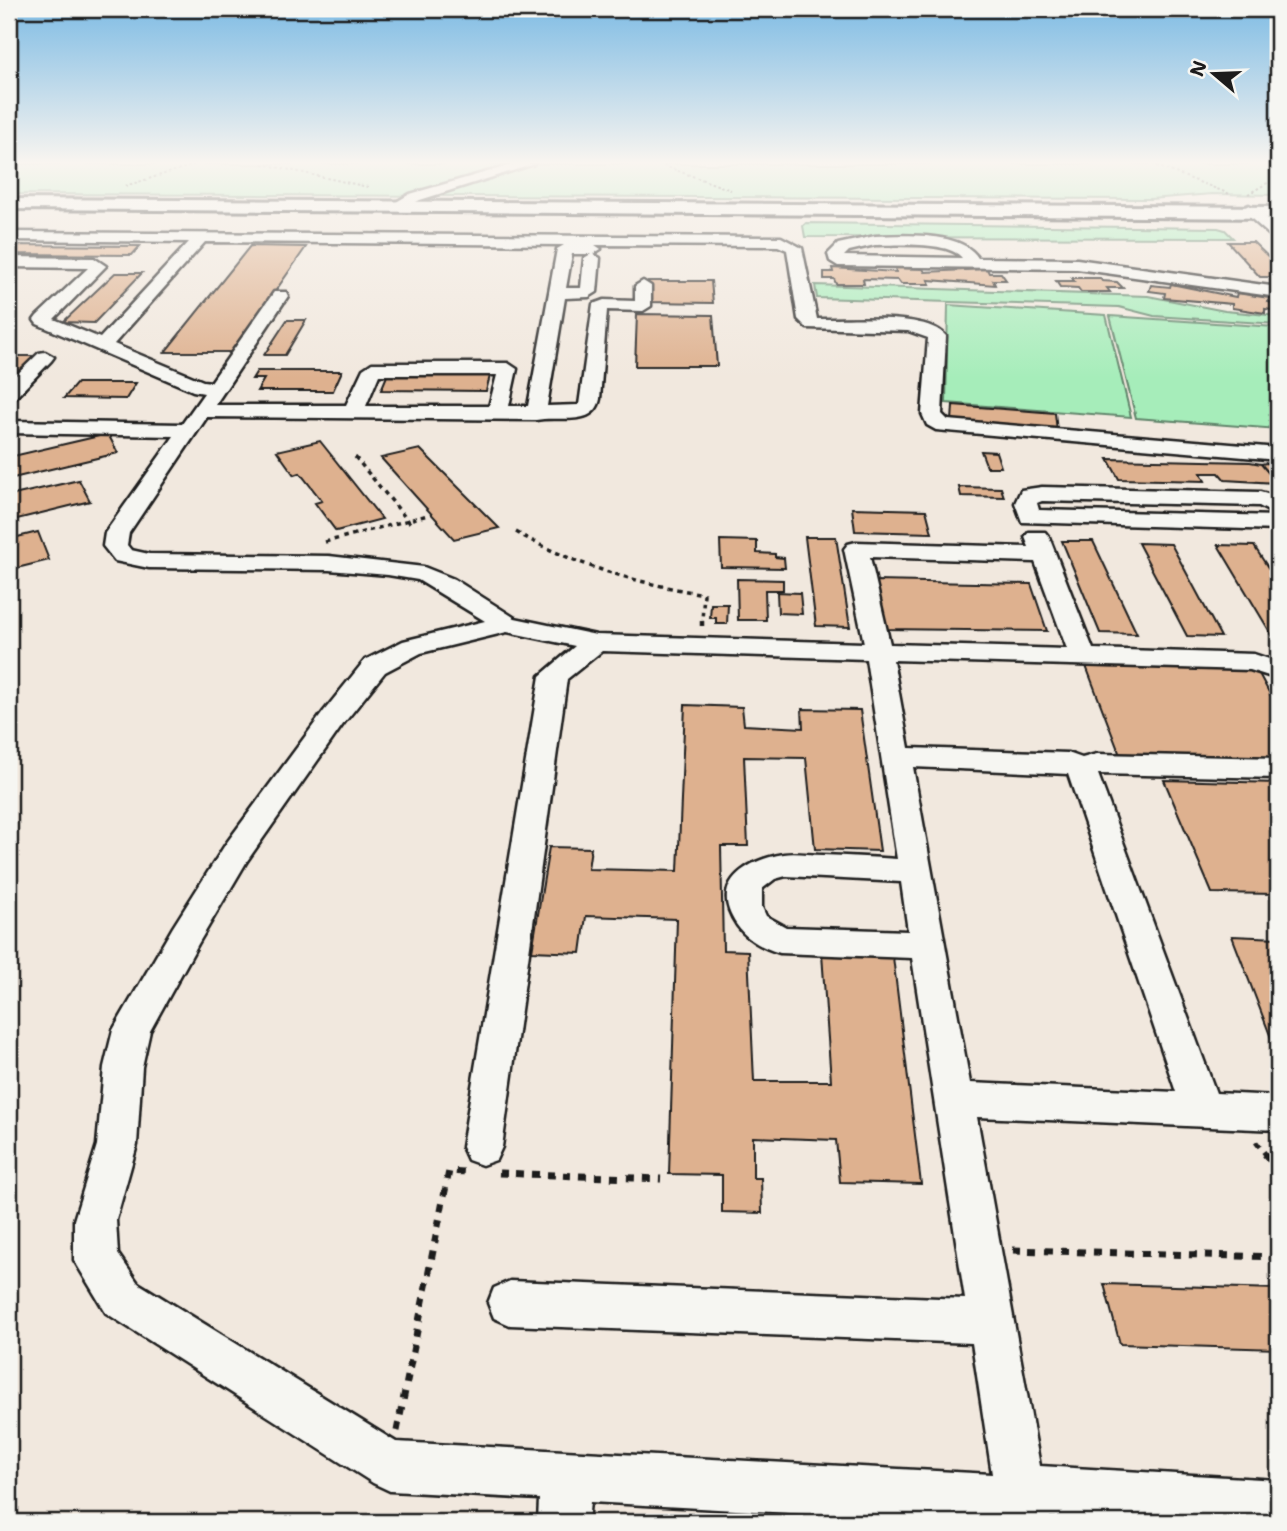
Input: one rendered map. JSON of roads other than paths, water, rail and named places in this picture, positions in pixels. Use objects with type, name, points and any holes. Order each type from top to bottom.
[{"type":"street","points":[[9,236],[781,242],[794,248],[807,319],[813,324],[908,326],[921,328],[937,336],[932,414],[934,421],[943,426],[1278,454]]},
{"type":"street","points":[[103,345],[200,239]]},
{"type":"street","points":[[972,262],[961,248],[935,242],[856,242],[842,247],[836,254],[838,261],[1144,265],[1278,292]]},
{"type":"street","points":[[537,406],[565,249],[679,249],[681,259]]},
{"type":"street","points":[[1029,263],[1036,251],[1086,249]]},
{"type":"street","points":[[557,294],[589,292],[598,258],[563,258]]},
{"type":"street","points":[[9,262],[94,263],[98,266],[43,320],[200,387],[215,388]]},
{"type":"street","points":[[9,427],[193,420],[356,404],[537,406],[582,412],[588,408],[590,399],[599,308],[604,304],[643,306],[643,286]]},
{"type":"street","points":[[280,296],[117,533],[115,547],[123,556],[149,561],[329,564],[388,568],[424,574],[446,584],[508,624],[596,643],[1254,662],[1278,671]]},
{"type":"street","points":[[9,393],[45,357]]},
{"type":"street","points":[[356,404],[372,369],[508,369],[499,405]]},
{"type":"street","points":[[1083,657],[1030,517],[1026,503],[1029,495],[1260,499],[1274,503],[1278,509]]},
{"type":"street","points":[[1030,517],[1278,523]]},
{"type":"street","points":[[1022,1505],[916,871],[856,549],[1044,555]]},
{"type":"street","points":[[508,624],[448,636],[412,647],[375,666],[236,853],[132,1030],[123,1067],[117,1145],[95,1220],[96,1260],[122,1297],[390,1466],[564,1499],[1022,1505],[1278,1505]]},
{"type":"street","points":[[482,1164],[554,676],[596,643]]},
{"type":"street","points":[[896,757],[1068,763],[1080,768],[1097,764],[1278,768]]},
{"type":"street","points":[[1080,768],[1088,783],[1202,1110]]},
{"type":"street","points":[[916,871],[786,865],[751,878],[745,887],[745,907],[753,924],[780,940],[928,945]]},
{"type":"street","points":[[953,1099],[1278,1113]]},
{"type":"street","points":[[510,1303],[992,1322]]}]
